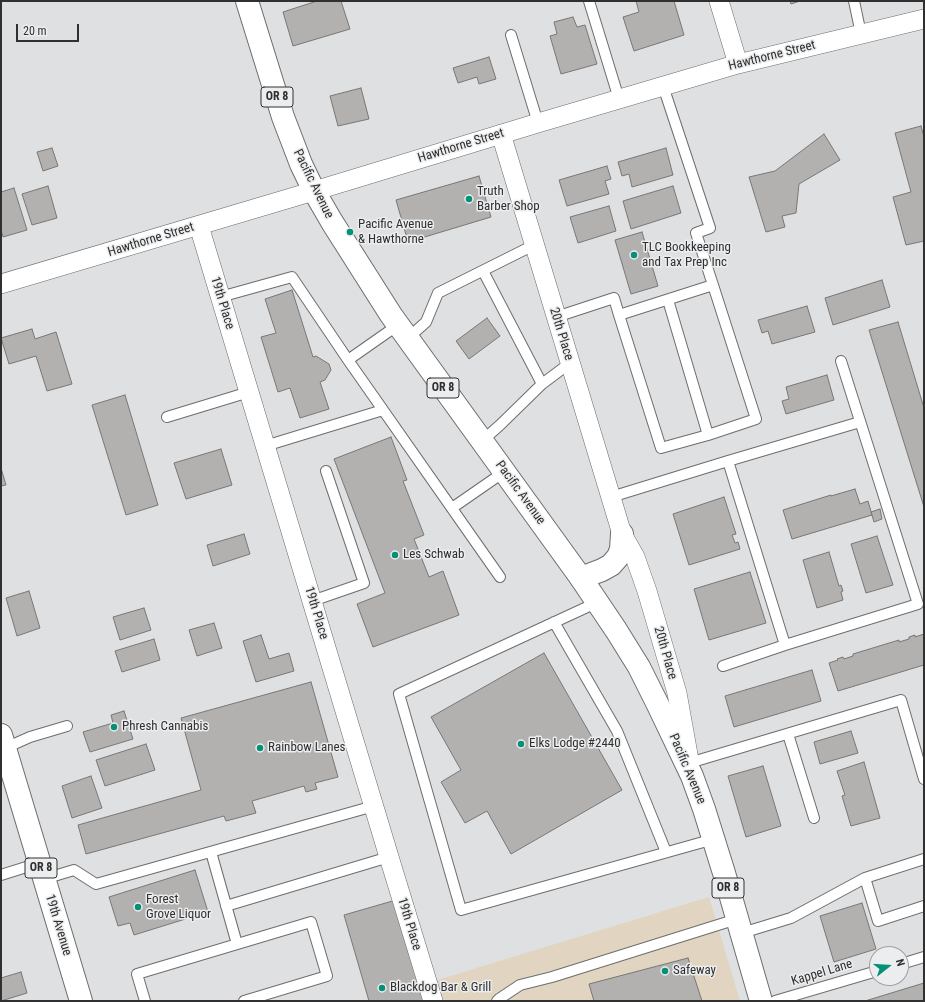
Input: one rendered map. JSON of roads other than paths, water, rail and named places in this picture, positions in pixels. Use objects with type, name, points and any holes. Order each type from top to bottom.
[{"type":"main road","name":"Pacific Avenue","points":[[247,1],[283,117],[301,164],[314,191],[353,257],[402,332],[598,602],[639,667],[691,770],[714,839],[761,1001]]},
{"type":"main road","name":"20th Place","points":[[581,578],[612,565],[621,550],[622,534]]},
{"type":"main road","name":"19th Avenue","points":[[2,744],[81,1001]]},
{"type":"street","points":[[719,1],[738,64]]},
{"type":"street","name":"Hawthorne Street","points":[[1,284],[738,64],[924,19]]},
{"type":"street","name":"20th Place","points":[[501,134],[622,534],[635,557],[647,591],[677,693],[691,770]]},
{"type":"street","name":"19th Place","points":[[199,226],[433,1001]]},
{"type":"lane","points":[[590,1],[619,99]]},
{"type":"lane","points":[[854,1],[861,34]]},
{"type":"lane","points":[[511,35],[538,123]]},
{"type":"lane","points":[[556,317],[614,298],[661,448],[756,419],[696,233],[710,228],[663,86]]},
{"type":"lane","points":[[348,360],[402,332],[426,322],[438,293],[534,245]]},
{"type":"lane","points":[[483,271],[542,384]]},
{"type":"lane","points":[[220,297],[292,277],[500,578]]},
{"type":"lane","points":[[619,315],[713,285]]},
{"type":"lane","points":[[668,300],[708,434]]},
{"type":"lane","points":[[722,666],[918,604],[841,361]]},
{"type":"lane","points":[[482,441],[500,426],[542,384],[570,363]]},
{"type":"lane","points":[[167,417],[249,392]]},
{"type":"lane","points":[[265,446],[383,410]]},
{"type":"lane","points":[[611,498],[728,461],[860,422]]},
{"type":"lane","points":[[728,461],[785,645]]},
{"type":"lane","points":[[312,601],[364,583],[326,471]]},
{"type":"lane","points":[[452,508],[504,472]]},
{"type":"lane","points":[[598,602],[399,694],[461,910],[714,839]]},
{"type":"lane","points":[[554,622],[617,731],[666,852]]},
{"type":"lane","points":[[691,770],[788,734],[900,700],[924,779]]},
{"type":"lane","points":[[2,744],[67,726]]},
{"type":"lane","points":[[788,734],[814,818]]},
{"type":"lane","points":[[1,875],[74,870],[96,884],[374,806]]},
{"type":"lane","points":[[211,852],[237,944]]},
{"type":"lane","points":[[226,906],[389,857]]},
{"type":"lane","points":[[497,1001],[520,985],[739,926],[791,918],[865,878],[924,859]]},
{"type":"lane","points":[[865,878],[878,920],[924,906]]},
{"type":"lane","points":[[145,1001],[137,974],[311,922],[327,976],[244,1001]]},
{"type":"lane","points":[[909,962],[924,957]]},
{"type":"lane","name":"Kappel Lane","points":[[775,1001],[869,973]]},
{"type":"place","name":"Truth Barber Shop","points":[[469,199]]},
{"type":"place","name":"Pacific Avenue & Hawthorne","points":[[350,232]]},
{"type":"place","name":"TLC Bookkeeping and Tax Prep Inc","points":[[634,255]]},
{"type":"place","name":"Les Schwab","points":[[395,555]]},
{"type":"place","name":"Phresh Cannabis","points":[[114,727]]},
{"type":"place","name":"Elks Lodge #2440","points":[[521,744]]},
{"type":"place","name":"Rainbow Lanes","points":[[260,748]]},
{"type":"place","name":"Forest Grove Liquor","points":[[138,907]]},
{"type":"place","name":"Safeway","points":[[665,971]]},
{"type":"place","name":"Blackdog Bar & Grill","points":[[382,988]]}]
